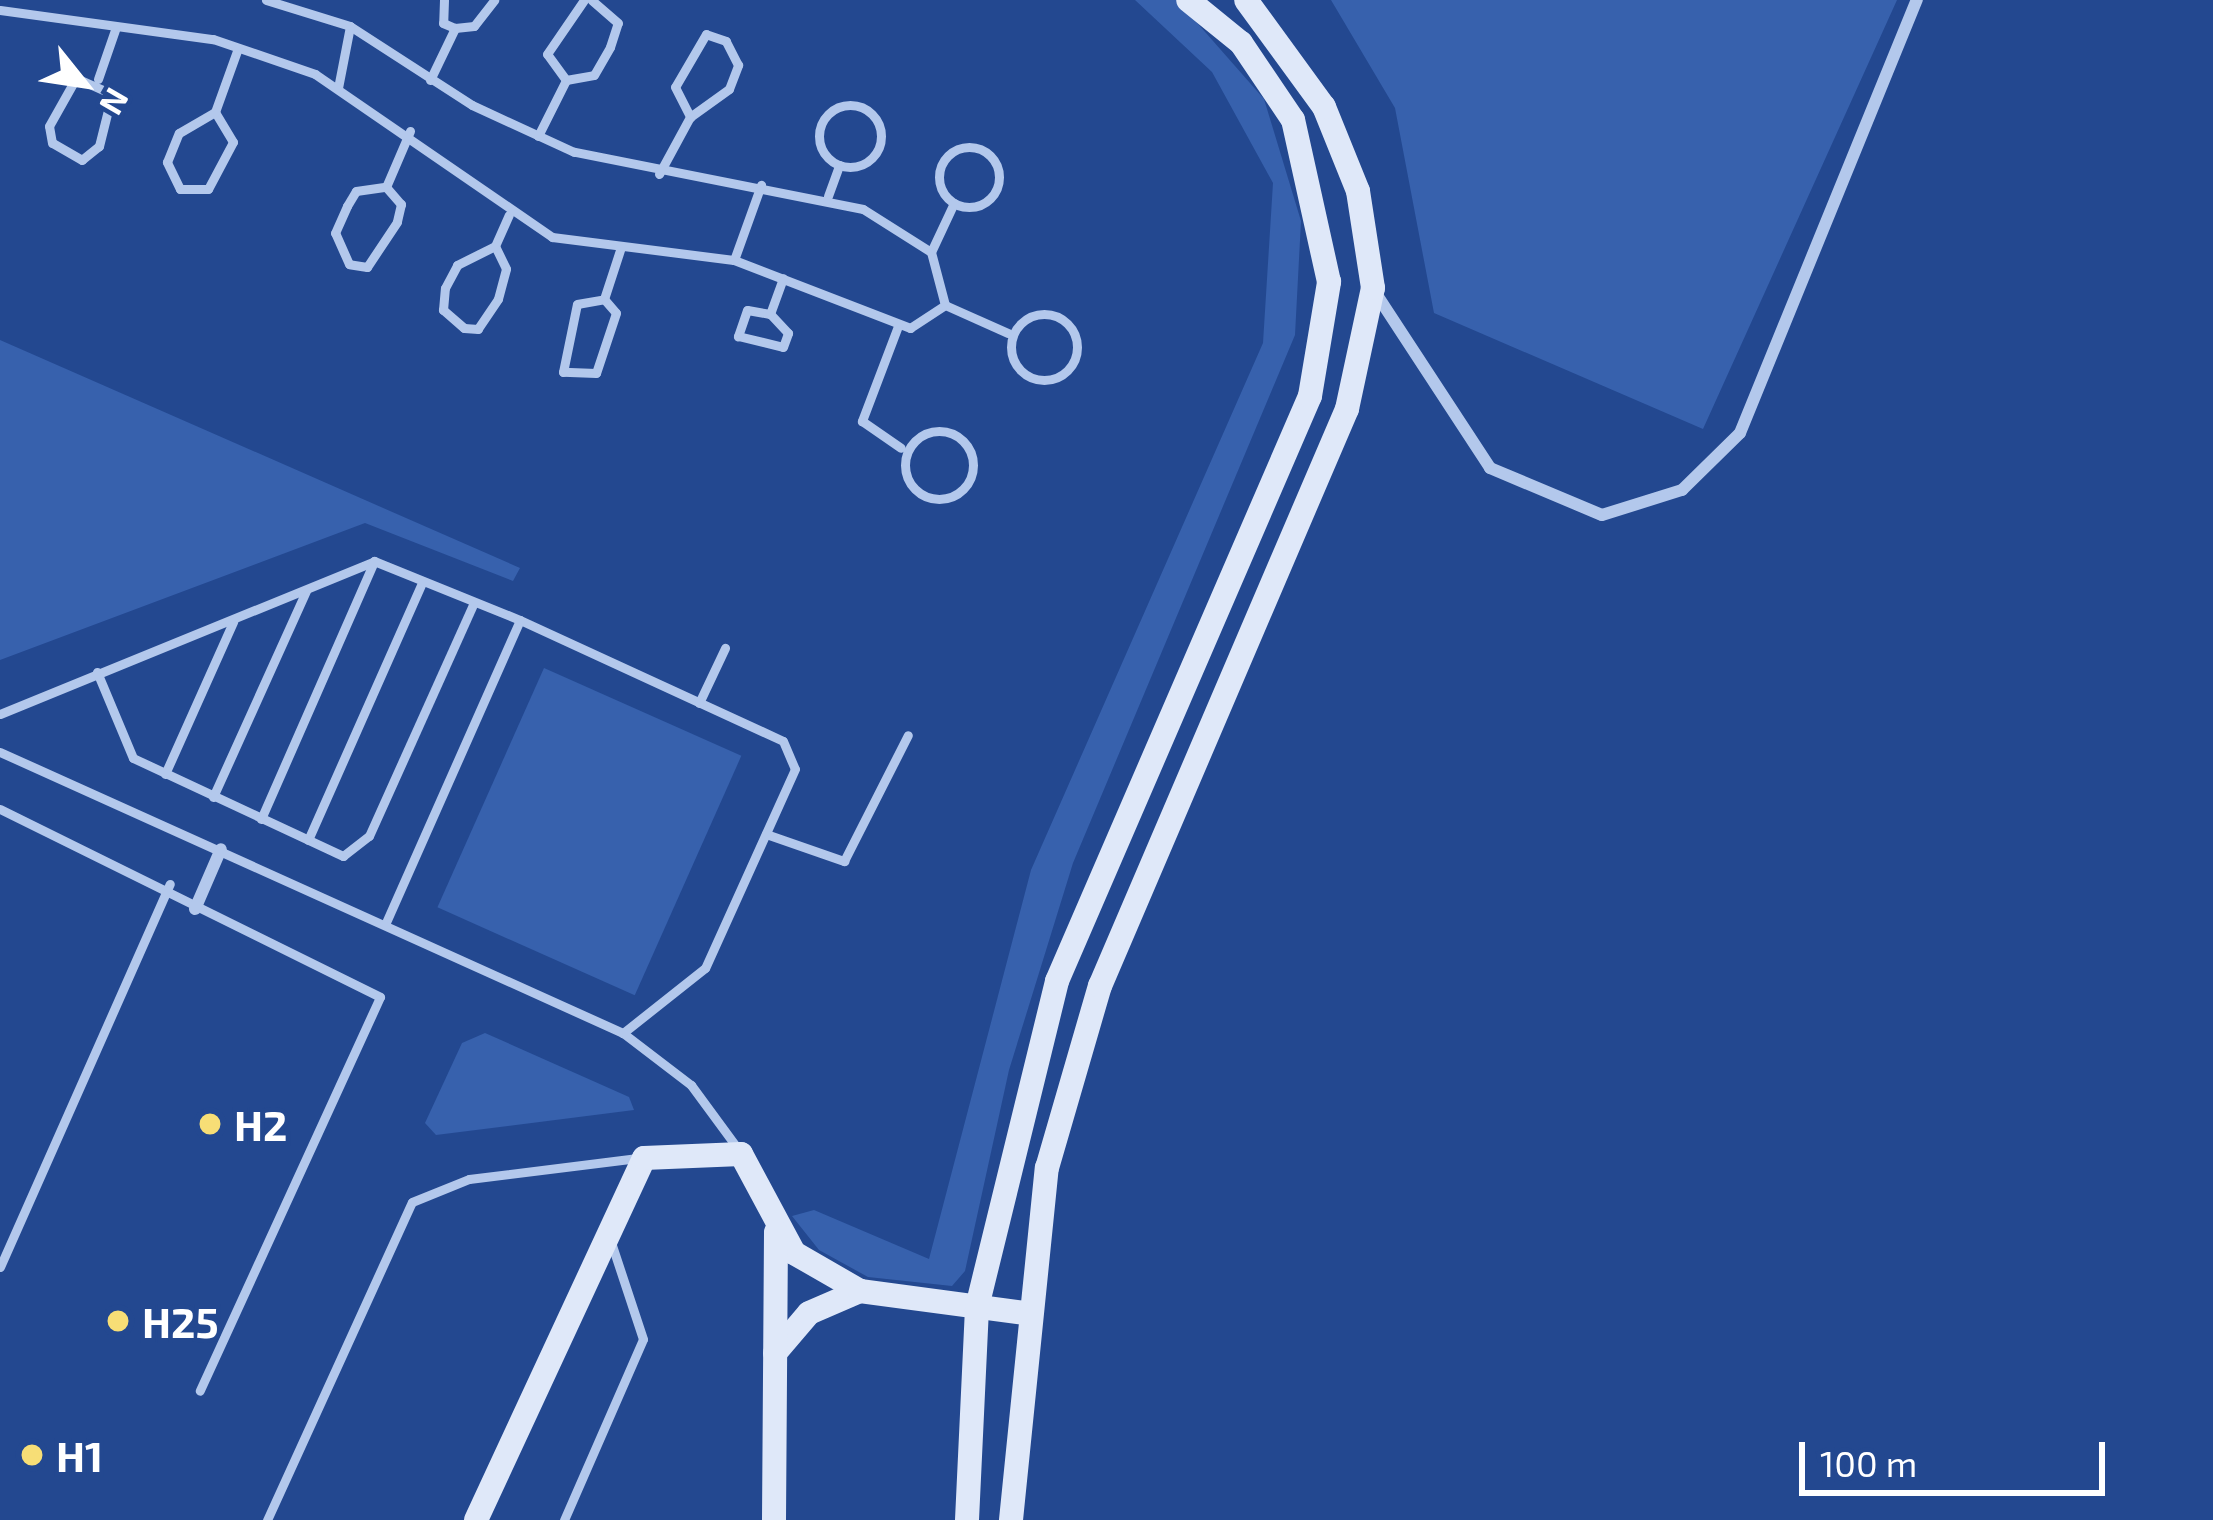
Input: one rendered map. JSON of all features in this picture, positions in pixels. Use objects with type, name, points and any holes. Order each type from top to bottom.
[{"type":"main road","points":[[968,1520],[977,1306],[1057,981],[1310,396],[1329,282],[1292,120],[1241,43],[1188,0]]},
{"type":"main road","points":[[1011,1520],[1024,1312],[1047,1168],[1100,986],[1347,409],[1373,288],[1358,191],[1324,107],[1246,0]]},
{"type":"main road","points":[[476,1520],[605,1229],[644,1158],[741,1154],[776,1232],[815,1270],[860,1292],[1024,1312]]},
{"type":"main road","points":[[774,1520],[776,1232]]},
{"type":"main road","points":[[775,1353],[808,1313],[860,1292]]},
{"type":"street","points":[[1373,288],[1490,468],[1602,515],[1682,490],[1739,434],[1917,0]]},
{"type":"street","points":[[195,909],[221,849]]},
{"type":"lane","points":[[266,0],[315,11],[350,26],[430,80],[538,136],[659,174],[828,196],[931,252]]},
{"type":"lane","points":[[315,11],[322,0]]},
{"type":"lane","points":[[444,0],[443,23],[455,28],[474,26],[494,0]]},
{"type":"lane","points":[[588,0],[611,9],[614,34],[594,75],[566,80],[547,54],[588,0]]},
{"type":"lane","points":[[0,10],[238,48],[338,88],[410,131],[509,214],[552,237],[734,260],[898,326],[929,323],[945,305]]},
{"type":"lane","points":[[338,88],[350,26]]},
{"type":"lane","points":[[98,79],[116,27]]},
{"type":"lane","points":[[430,80],[455,28]]},
{"type":"lane","points":[[659,174],[690,117],[729,89],[738,65],[726,41],[706,34],[675,87],[690,117]]},
{"type":"lane","points":[[215,112],[233,142],[208,189],[180,189],[167,162],[179,133],[215,112],[238,48]]},
{"type":"lane","points":[[76,78],[98,79],[112,94],[111,120],[99,146],[67,158],[49,126],[76,78]]},
{"type":"lane","points":[[538,136],[566,80]]},
{"type":"lane","points":[[835,108],[864,108],[880,143],[859,166],[839,165],[820,143],[821,123],[835,108]]},
{"type":"lane","points":[[386,187],[410,131]]},
{"type":"lane","points":[[981,149],[998,172],[995,190],[982,204],[954,203],[938,178],[944,158],[981,149]]},
{"type":"lane","points":[[828,196],[839,165]]},
{"type":"lane","points":[[734,260],[761,185]]},
{"type":"lane","points":[[386,187],[401,204],[398,222],[368,267],[350,264],[335,232],[346,206],[356,191],[386,187]]},
{"type":"lane","points":[[945,305],[931,252],[954,203]]},
{"type":"lane","points":[[495,246],[506,269],[498,299],[478,329],[464,328],[442,310],[446,288],[457,265],[495,246],[509,214]]},
{"type":"lane","points":[[604,299],[621,247]]},
{"type":"lane","points":[[770,314],[783,278]]},
{"type":"lane","points":[[604,299],[616,314],[596,373],[563,372],[577,304],[604,299]]},
{"type":"lane","points":[[945,305],[1008,333]]},
{"type":"lane","points":[[748,310],[770,314],[788,333],[783,347],[738,336],[748,310]]},
{"type":"lane","points":[[1027,314],[1080,338],[1084,351],[1058,380],[1010,358],[1008,333],[1027,314]]},
{"type":"lane","points":[[898,326],[862,422],[901,448],[907,478],[968,494],[978,460],[964,447],[921,433],[901,448]]},
{"type":"lane","points":[[261,819],[374,561]]},
{"type":"lane","points":[[0,714],[374,561],[520,620],[783,741],[795,769],[705,968],[623,1033]]},
{"type":"lane","points":[[308,840],[423,581]]},
{"type":"lane","points":[[213,797],[306,591]]},
{"type":"lane","points":[[97,672],[133,758],[344,856],[369,836],[474,602]]},
{"type":"lane","points":[[386,922],[520,620]]},
{"type":"lane","points":[[165,774],[233,622]]},
{"type":"lane","points":[[699,703],[724,648]]},
{"type":"lane","points":[[766,834],[844,861],[908,735]]},
{"type":"lane","points":[[0,752],[386,922],[623,1033],[691,1085],[741,1154]]},
{"type":"lane","points":[[0,809],[170,884],[195,909],[380,997],[200,1390]]},
{"type":"lane","points":[[0,1267],[170,884]]},
{"type":"lane","points":[[267,1520],[412,1202],[469,1180],[644,1158]]},
{"type":"lane","points":[[565,1520],[643,1339],[605,1229]]},
{"type":"shaded area","points":[[1135,0],[1177,0],[1264,99],[1301,221],[1295,335],[1073,863],[1009,1070],[965,1271],[952,1286],[868,1277],[819,1250],[792,1216],[814,1210],[929,1259],[1031,870],[1263,343],[1273,183],[1212,72]]},
{"type":"shaded area","points":[[1331,0],[1897,0],[1703,429],[1434,313],[1395,108]]},
{"type":"shaded area","points":[[0,340],[520,568],[513,581],[365,523],[0,660]]},
{"type":"shaded area","points":[[544,668],[741,756],[635,995],[437,907]]},
{"type":"shaded area","points":[[485,1033],[629,1097],[634,1110],[436,1135],[425,1123],[462,1043]]},
{"type":"place","name":"H2","points":[[210,1124]]},
{"type":"place","name":"H25","points":[[118,1321]]},
{"type":"place","name":"H1","points":[[32,1455]]}]
